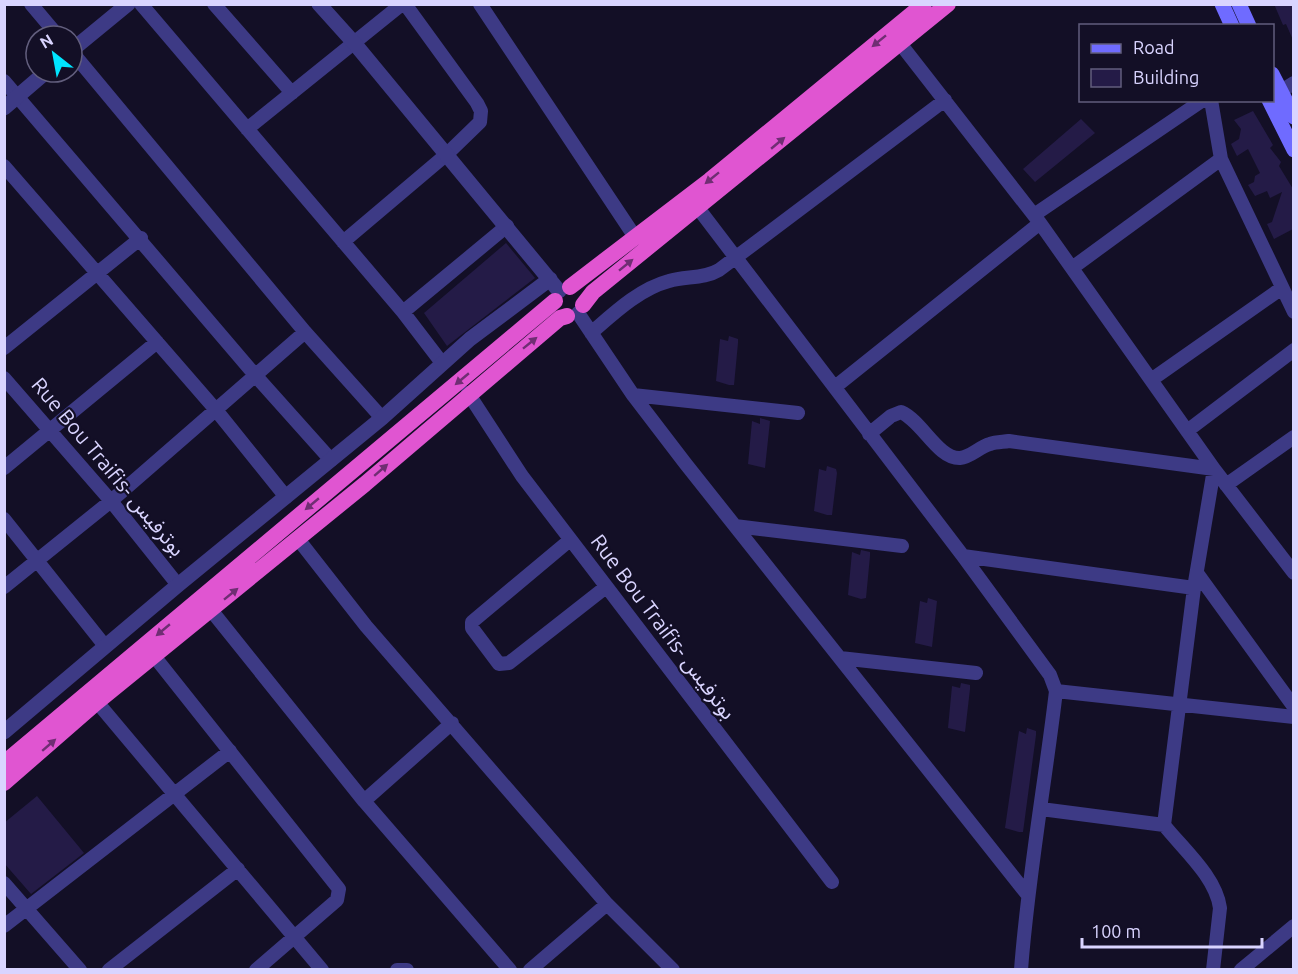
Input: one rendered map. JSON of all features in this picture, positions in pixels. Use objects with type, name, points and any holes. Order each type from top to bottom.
[{"type":"highway","points":[[4,763],[559,290],[710,180],[924,4]]},
{"type":"highway","points":[[4,783],[98,702],[298,539],[468,393],[560,318],[576,311],[593,292],[948,4]]},
{"type":"highway","points":[[559,290],[582,295],[576,311]]},
{"type":"highway","points":[[559,290],[558,311],[576,311]]},
{"type":"main road","points":[[1222,4],[1231,24]]},
{"type":"main road","points":[[1239,4],[1248,24]]},
{"type":"main road","points":[[1274,76],[1286,89],[1293,117]]},
{"type":"main road","points":[[1286,89],[1293,150]]},
{"type":"street","points":[[31,4],[48,24]]},
{"type":"street","points":[[84,41],[128,4]]},
{"type":"street","points":[[141,4],[403,312],[442,363]]},
{"type":"street","points":[[4,732],[178,585],[382,418],[442,363],[559,290],[355,44],[319,4]]},
{"type":"street","points":[[247,129],[404,4],[481,111],[480,122],[447,154],[343,242]]},
{"type":"street","points":[[480,4],[634,237]]},
{"type":"street","points":[[216,5],[292,93]]},
{"type":"street","points":[[899,42],[1037,219],[1214,469],[1293,573]]},
{"type":"street","points":[[84,65],[306,332],[382,418]]},
{"type":"street","points":[[4,81],[141,238],[255,375],[331,460]]},
{"type":"street","points":[[4,108],[32,84]]},
{"type":"street","points":[[591,333],[647,290],[668,281],[707,276],[735,259],[945,100]]},
{"type":"street","points":[[835,387],[1037,219],[1200,102]]},
{"type":"street","points":[[1211,102],[1221,159],[1293,312]]},
{"type":"street","points":[[1072,268],[1221,159]]},
{"type":"street","points":[[4,166],[216,410],[286,497]]},
{"type":"street","points":[[698,208],[963,556],[1050,675],[1056,691],[1041,809],[1027,894],[1021,969]]},
{"type":"street","points":[[403,312],[507,226]]},
{"type":"street","points":[[4,348],[141,238]]},
{"type":"street","points":[[1151,380],[1282,288]]},
{"type":"street","points":[[576,311],[633,395],[1027,894]]},
{"type":"street","points":[[4,587],[111,501],[306,332]]},
{"type":"street","points":[[4,468],[157,342]]},
{"type":"street","points":[[1187,431],[1293,350]]},
{"type":"street","name":"Rue Bou Traifis- بوترفيس","points":[[4,378],[111,501],[178,585]]},
{"type":"street","name":"Rue Bou Traifis- بوترفيس","points":[[468,393],[522,476],[832,882]]},
{"type":"street","points":[[633,395],[798,413]]},
{"type":"street","points":[[869,434],[891,416],[901,412],[910,416],[946,454],[957,458],[966,457],[990,444],[1009,441],[1214,469]]},
{"type":"street","points":[[1226,485],[1293,437]]},
{"type":"street","points":[[1164,825],[1194,588],[1214,469]]},
{"type":"street","points":[[4,519],[105,646]]},
{"type":"street","points":[[735,526],[902,546]]},
{"type":"street","points":[[298,539],[366,626],[607,904],[673,969]]},
{"type":"street","points":[[570,540],[472,622],[472,628],[499,664],[509,663],[606,587]]},
{"type":"street","points":[[963,556],[1194,588]]},
{"type":"street","points":[[1197,573],[1293,706]]},
{"type":"street","points":[[211,610],[364,801],[510,969]]},
{"type":"street","points":[[154,656],[339,889],[337,900],[256,969]]},
{"type":"street","points":[[840,657],[975,673]]},
{"type":"street","points":[[1056,691],[1293,717]]},
{"type":"street","points":[[98,702],[322,969]]},
{"type":"street","points":[[364,801],[452,723]]},
{"type":"street","points":[[4,926],[175,796],[230,751]]},
{"type":"street","points":[[1041,809],[1164,825],[1210,882],[1219,898],[1220,908],[1213,969]]},
{"type":"street","points":[[109,969],[238,869]]},
{"type":"street","points":[[4,883],[80,969]]},
{"type":"street","points":[[530,969],[607,904]]},
{"type":"street","points":[[1241,969],[1293,926]]},
{"type":"street","points":[[397,969],[407,969]]},
{"type":"building","points":[[1274,4],[1293,4],[1293,40],[1286,24],[1283,25]]},
{"type":"building","points":[[1253,111],[1273,145],[1270,148],[1281,162],[1279,166],[1293,189],[1293,229],[1274,239],[1267,224],[1272,222],[1282,192],[1270,198],[1267,191],[1255,196],[1248,185],[1254,182],[1255,176],[1260,173],[1248,149],[1237,156],[1231,144],[1239,139],[1241,129],[1234,120]]},
{"type":"building","points":[[1081,119],[1095,133],[1035,182],[1023,169]]},
{"type":"building","points":[[506,243],[535,278],[447,346],[424,313]]},
{"type":"building","points":[[729,336],[738,339],[734,385],[716,381],[720,339],[728,341]]},
{"type":"building","points":[[760,418],[770,421],[765,468],[748,464],[752,421],[760,424]]},
{"type":"building","points":[[827,466],[836,469],[837,473],[832,515],[814,511],[819,469],[826,471]]},
{"type":"building","points":[[861,550],[870,552],[870,556],[866,598],[861,599],[848,595],[852,552],[860,555]]},
{"type":"building","points":[[928,598],[937,601],[932,647],[915,643],[920,601],[927,603]]},
{"type":"building","points":[[961,683],[970,685],[965,732],[948,728],[952,686],[960,688]]},
{"type":"building","points":[[1027,728],[1036,731],[1036,735],[1023,832],[1019,832],[1005,828],[1019,731],[1026,734]]},
{"type":"building","points":[[37,796],[84,853],[31,894],[4,863],[4,823]]}]
